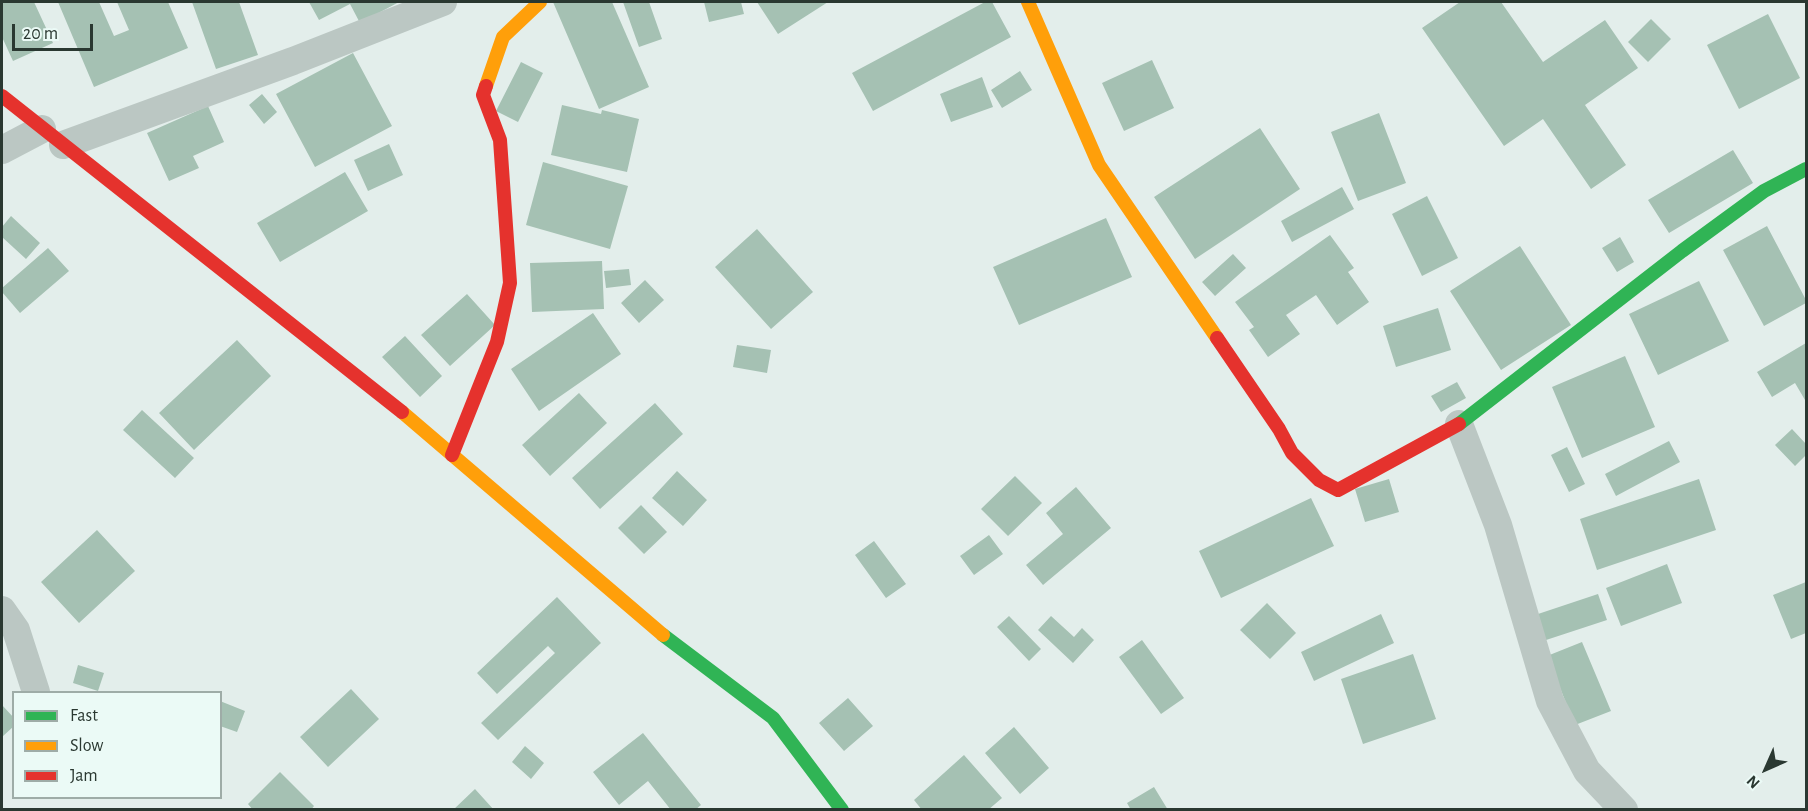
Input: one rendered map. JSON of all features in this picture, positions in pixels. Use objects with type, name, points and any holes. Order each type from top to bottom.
[{"type":"street","points":[[2,150],[52,137],[293,61],[443,2]]},
{"type":"street","points":[[452,455],[497,342],[510,283],[500,140],[483,95],[503,37],[540,2]]},
{"type":"street","points":[[1028,2],[1100,165],[1273,419],[1292,453],[1319,480],[1338,490],[1460,424],[1682,251],[1764,191],[1806,169]]},
{"type":"street","points":[[2,96],[412,420],[645,621],[773,718],[842,810]]},
{"type":"street","points":[[1460,424],[1498,525],[1550,701],[1587,771],[1624,810]]},
{"type":"street","points":[[2,610],[16,630],[35,691]]},
{"type":"building","points":[[2,2],[34,2],[53,43],[13,61],[2,37]]},
{"type":"building","points":[[58,2],[99,2],[114,36],[129,30],[117,2],[168,2],[188,48],[94,87]]},
{"type":"building","points":[[192,2],[239,2],[258,55],[216,69]]},
{"type":"building","points":[[309,2],[399,2],[360,23],[350,4],[319,20]]},
{"type":"building","points":[[553,2],[612,2],[649,87],[599,109]]},
{"type":"building","points":[[623,2],[649,2],[662,39],[639,47]]},
{"type":"building","points":[[704,2],[741,2],[744,14],[709,22]]},
{"type":"building","points":[[757,2],[828,2],[778,34]]},
{"type":"building","points":[[985,2],[992,2],[1011,37],[873,111],[852,73]]},
{"type":"building","points":[[1460,2],[1501,2],[1543,62],[1605,20],[1638,68],[1585,105],[1626,165],[1591,189],[1543,119],[1504,146],[1422,28]]},
{"type":"building","points":[[1768,14],[1800,78],[1739,109],[1707,45]]},
{"type":"building","points":[[1651,19],[1671,39],[1648,62],[1628,42]]},
{"type":"building","points":[[353,53],[392,126],[315,167],[276,94]]},
{"type":"building","points":[[1152,60],[1174,108],[1124,131],[1102,83]]},
{"type":"building","points":[[521,62],[543,73],[518,122],[496,111]]},
{"type":"building","points":[[1020,71],[1032,90],[1002,108],[991,90]]},
{"type":"building","points":[[982,77],[993,107],[951,122],[940,94]]},
{"type":"building","points":[[262,94],[277,112],[264,124],[249,105]]},
{"type":"building","points":[[562,105],[601,114],[602,110],[639,119],[627,172],[551,155]]},
{"type":"building","points":[[208,106],[224,142],[193,156],[199,168],[169,181],[147,133]]},
{"type":"building","points":[[1379,113],[1406,183],[1358,201],[1331,132]]},
{"type":"building","points":[[1260,128],[1300,189],[1195,259],[1154,197]]},
{"type":"building","points":[[389,144],[403,175],[368,191],[354,160]]},
{"type":"building","points":[[1733,150],[1753,183],[1669,233],[1648,200]]},
{"type":"building","points":[[543,162],[628,186],[610,249],[526,225]]},
{"type":"building","points":[[345,172],[368,211],[280,262],[257,223]]},
{"type":"building","points":[[1342,187],[1354,209],[1292,242],[1281,221]]},
{"type":"building","points":[[1427,196],[1458,258],[1422,276],[1392,214]]},
{"type":"building","points":[[11,216],[40,243],[26,259],[2,237],[2,227]]},
{"type":"building","points":[[1106,218],[1132,277],[1019,325],[993,267]]},
{"type":"building","points":[[1767,226],[1806,303],[1764,326],[1723,250]]},
{"type":"building","points":[[757,229],[813,292],[771,329],[715,267]]},
{"type":"building","points":[[1330,235],[1354,268],[1348,272],[1369,302],[1337,325],[1316,295],[1286,315],[1300,334],[1268,357],[1249,330],[1254,327],[1235,302]]},
{"type":"building","points":[[1620,237],[1634,262],[1617,272],[1602,248]]},
{"type":"building","points":[[1520,246],[1571,325],[1501,370],[1450,291]]},
{"type":"building","points":[[48,248],[69,271],[20,313],[2,292],[2,288]]},
{"type":"building","points":[[1233,254],[1246,268],[1215,296],[1202,282]]},
{"type":"building","points":[[602,261],[604,309],[532,312],[530,263]]},
{"type":"building","points":[[629,269],[631,285],[606,288],[604,271]]},
{"type":"building","points":[[645,280],[664,300],[639,323],[621,303]]},
{"type":"building","points":[[1699,281],[1729,341],[1658,375],[1629,314]]},
{"type":"building","points":[[467,294],[495,325],[450,366],[421,335]]},
{"type":"building","points":[[1438,308],[1451,350],[1396,367],[1383,326]]},
{"type":"building","points":[[593,313],[621,354],[539,411],[511,369]]},
{"type":"building","points":[[405,336],[442,376],[420,397],[382,357]]},
{"type":"building","points":[[237,340],[271,376],[194,450],[159,413]]},
{"type":"building","points":[[1806,343],[1806,399],[1795,383],[1772,397],[1757,372]]},
{"type":"building","points":[[737,345],[771,350],[767,373],[733,367]]},
{"type":"building","points":[[1625,356],[1655,427],[1582,458],[1552,387]]},
{"type":"building","points":[[1457,382],[1466,398],[1441,412],[1431,396]]},
{"type":"building","points":[[579,393],[607,423],[550,476],[522,445]]},
{"type":"building","points":[[655,403],[683,434],[600,509],[572,478]]},
{"type":"building","points":[[142,410],[194,458],[175,478],[123,430]]},
{"type":"building","points":[[1792,429],[1806,444],[1806,455],[1795,466],[1775,445]]},
{"type":"building","points":[[1669,441],[1680,462],[1616,496],[1605,474]]},
{"type":"building","points":[[1567,447],[1585,484],[1569,492],[1551,455]]},
{"type":"building","points":[[677,471],[707,500],[683,526],[652,498]]},
{"type":"building","points":[[1015,476],[1042,503],[1008,536],[981,509]]},
{"type":"building","points":[[1389,479],[1399,512],[1365,522],[1355,489]]},
{"type":"building","points":[[1699,479],[1716,530],[1597,570],[1580,519]]},
{"type":"building","points":[[1076,487],[1111,528],[1043,585],[1026,565],[1063,534],[1046,513]]},
{"type":"building","points":[[1311,498],[1334,546],[1221,598],[1199,551]]},
{"type":"building","points":[[641,505],[667,532],[644,554],[618,528]]},
{"type":"building","points":[[97,530],[135,571],[79,623],[41,582]]},
{"type":"building","points":[[989,535],[1003,554],[974,575],[960,556]]},
{"type":"building","points":[[874,541],[906,584],[886,598],[855,555]]},
{"type":"building","points":[[1667,564],[1682,603],[1621,626],[1606,588]]},
{"type":"building","points":[[1806,582],[1806,633],[1791,639],[1773,595]]},
{"type":"building","points":[[1598,594],[1607,620],[1543,641],[1535,615]]},
{"type":"building","points":[[557,597],[601,643],[498,740],[481,723],[555,653],[548,646],[497,694],[477,673]]},
{"type":"building","points":[[1267,603],[1296,633],[1270,659],[1240,630]]},
{"type":"building","points":[[1381,614],[1394,643],[1314,681],[1301,652]]},
{"type":"building","points":[[1009,616],[1041,649],[1029,661],[997,627]]},
{"type":"building","points":[[1051,616],[1074,637],[1082,628],[1094,640],[1073,663],[1038,630]]},
{"type":"building","points":[[1142,640],[1184,698],[1161,714],[1119,657]]},
{"type":"building","points":[[1582,642],[1611,711],[1575,725],[1547,656]]},
{"type":"building","points":[[1413,654],[1436,719],[1363,744],[1341,679]]},
{"type":"building","points":[[78,665],[104,673],[98,691],[73,683]]},
{"type":"building","points":[[351,689],[379,719],[328,767],[300,737]]},
{"type":"building","points":[[848,698],[873,726],[844,751],[819,723]]},
{"type":"building","points":[[222,702],[245,711],[237,732],[222,727]]},
{"type":"building","points":[[2,705],[12,716],[12,728],[2,737]]},
{"type":"building","points":[[1014,727],[1049,768],[1020,794],[985,753]]},
{"type":"building","points":[[643,733],[701,805],[695,810],[671,810],[648,781],[619,805],[593,772]]},
{"type":"building","points":[[525,746],[544,763],[531,779],[512,762]]},
{"type":"building","points":[[964,755],[1002,798],[988,810],[922,810],[914,800]]},
{"type":"building","points":[[280,772],[314,806],[311,810],[253,810],[248,804]]},
{"type":"building","points":[[1154,787],[1168,810],[1131,810],[1127,803]]},
{"type":"building","points":[[475,789],[494,810],[453,810]]},
{"type":"traffic: fast","points":[[1459,424],[1682,251],[1764,191],[1806,169]]},
{"type":"traffic: fast","points":[[663,635],[773,718],[842,810]]},
{"type":"traffic: slow","points":[[486,86],[503,37],[540,2]]},
{"type":"traffic: slow","points":[[1028,2],[1099,165],[1217,338]]},
{"type":"traffic: slow","points":[[402,412],[663,635]]},
{"type":"traffic: jam","points":[[452,455],[497,342],[510,283],[500,140],[483,95],[486,86]]},
{"type":"traffic: jam","points":[[2,96],[402,412]]},
{"type":"traffic: jam","points":[[1217,338],[1279,429],[1292,453],[1319,480],[1338,490],[1459,424]]}]
